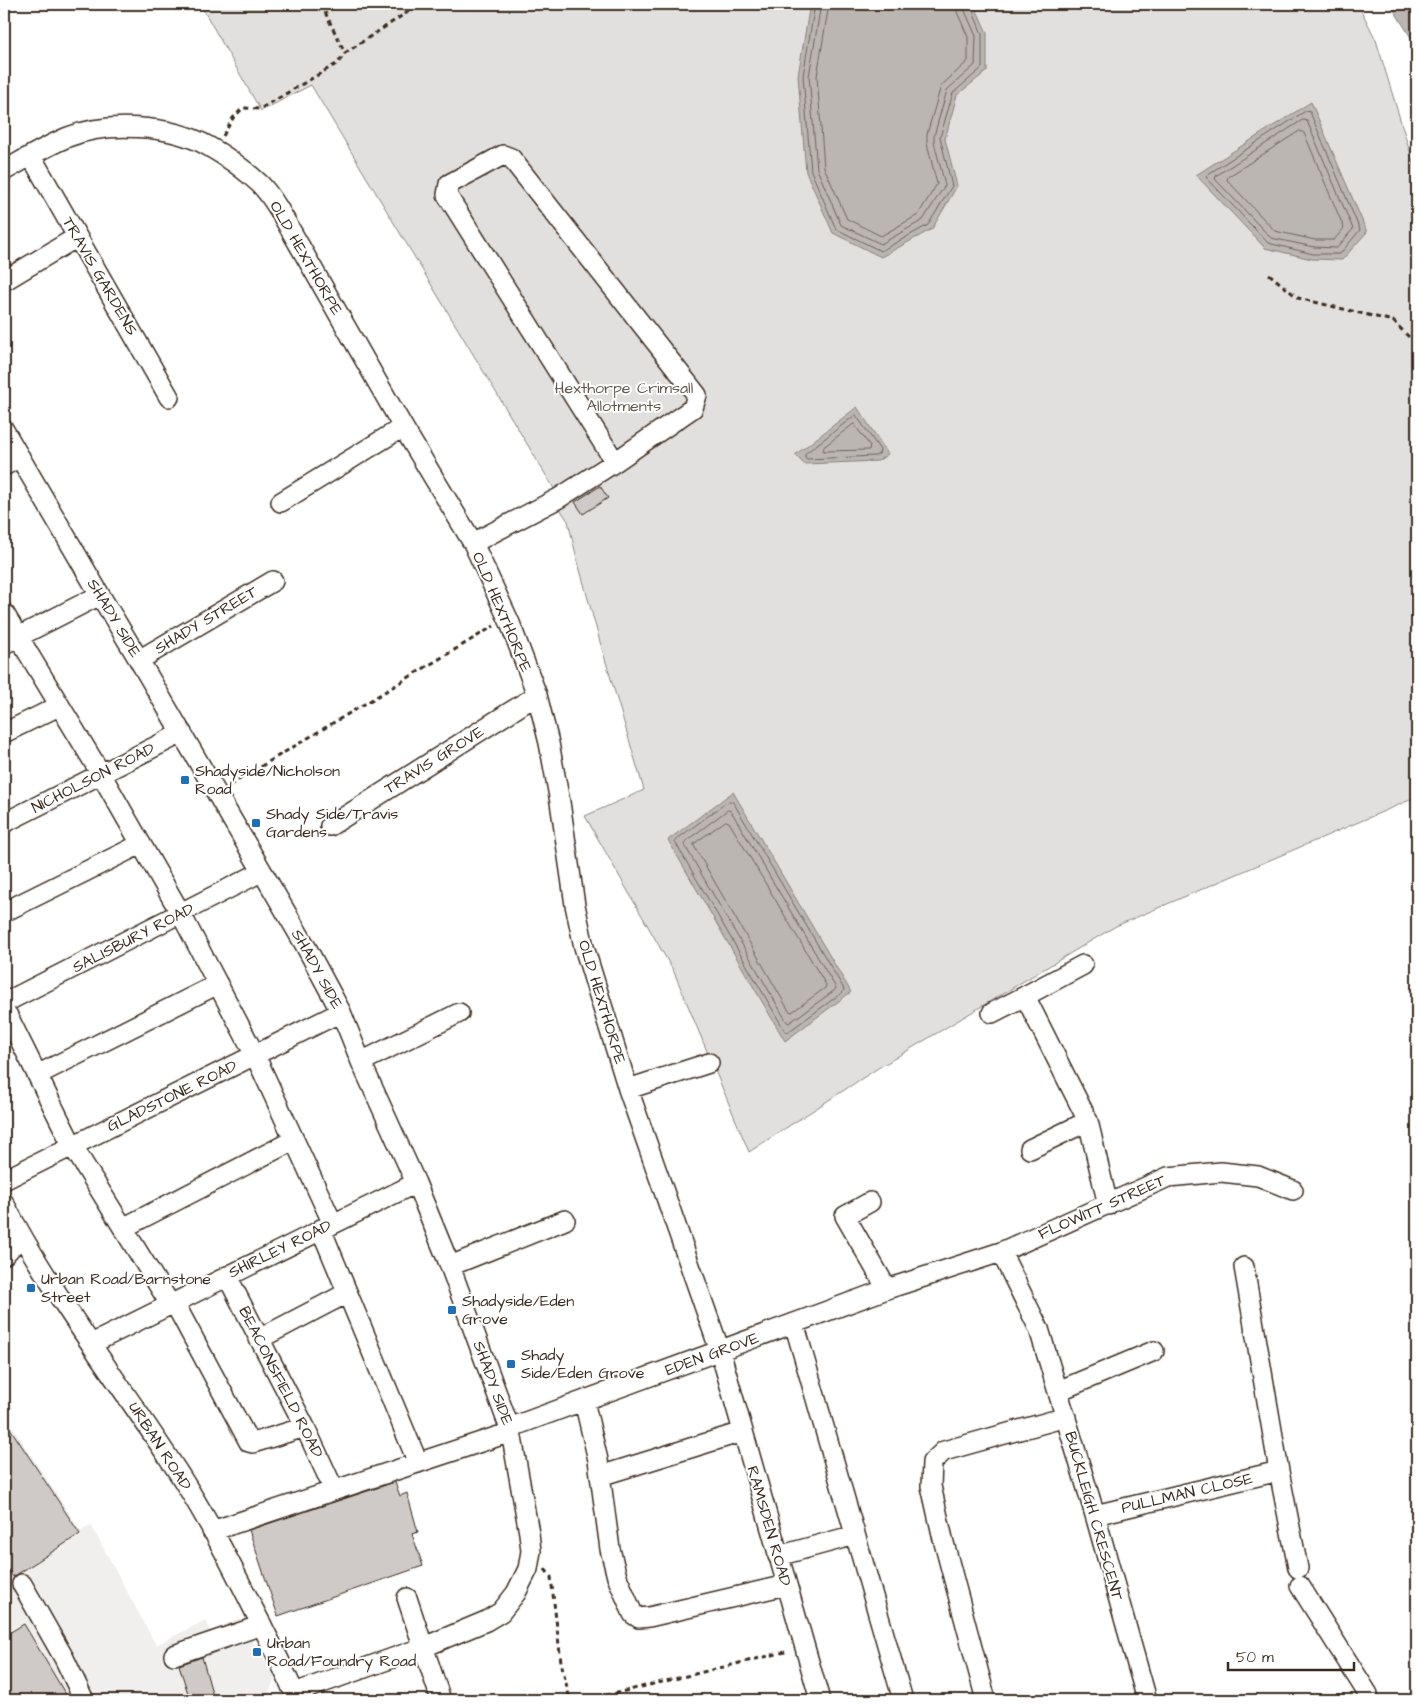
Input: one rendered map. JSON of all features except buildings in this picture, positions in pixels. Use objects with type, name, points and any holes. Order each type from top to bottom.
[{"type":"street","name":"OLD HEXTHORPE","points":[[4,171],[69,137],[120,127],[147,128],[179,135],[207,145],[239,166],[262,185],[278,208],[403,427],[473,543],[508,618],[537,695],[551,753],[575,905],[584,947],[628,1089],[720,1352]]},
{"type":"street","points":[[473,543],[559,498],[615,462],[694,408],[697,395],[511,158],[504,155],[449,184],[447,195],[615,462]]},
{"type":"street","name":"TRAVIS GARDENS","points":[[31,156],[169,397]]},
{"type":"street","points":[[7,279],[77,236]]},
{"type":"street","points":[[281,502],[403,427]]},
{"type":"street","name":"SHADY SIDE","points":[[4,430],[12,462],[100,595],[140,660],[261,872],[305,945],[341,1012],[450,1266],[510,1430],[531,1551],[528,1569],[516,1593],[501,1612],[486,1621],[424,1647],[296,1697]]},
{"type":"street","name":"SHADY STREET","points":[[140,660],[273,581]]},
{"type":"street","points":[[11,640],[100,595]]},
{"type":"street","points":[[4,613],[11,640],[60,706],[101,774],[181,914],[255,1054],[294,1140],[327,1226],[347,1293],[418,1463]]},
{"type":"street","name":"TRAVIS GROVE","points":[[330,826],[537,695]]},
{"type":"street","points":[[4,733],[60,706]]},
{"type":"street","name":"NICHOLSON ROAD","points":[[4,823],[182,733]]},
{"type":"street","points":[[4,912],[141,844]]},
{"type":"street","name":"SALISBURY ROAD","points":[[4,1003],[261,872]]},
{"type":"street","points":[[992,1013],[1083,965]]},
{"type":"street","points":[[37,1075],[218,984]]},
{"type":"street","points":[[1025,996],[1088,1121],[1108,1205]]},
{"type":"street","points":[[4,1008],[72,1145],[172,1303],[249,1442],[253,1443],[305,1427]]},
{"type":"street","name":"GLADSTONE ROAD","points":[[4,1180],[341,1012]]},
{"type":"street","points":[[361,1062],[459,1014]]},
{"type":"street","points":[[628,1089],[709,1063]]},
{"type":"street","points":[[1030,1149],[1088,1121]]},
{"type":"street","points":[[123,1228],[294,1140]]},
{"type":"street","name":"FLOWITT STREET","points":[[1001,1252],[1168,1177],[1221,1172],[1258,1176],[1293,1190]]},
{"type":"street","name":"SHIRLEY ROAD","points":[[91,1344],[416,1183]]},
{"type":"street","points":[[870,1202],[845,1216],[887,1289]]},
{"type":"street","name":"URBAN ROAD","points":[[4,1203],[22,1237],[91,1344],[167,1455],[212,1531],[262,1625],[296,1697]]},
{"type":"street","points":[[450,1266],[565,1220]]},
{"type":"street","points":[[4,1255],[22,1237]]},
{"type":"street","points":[[1001,1252],[1039,1329],[1066,1417]]},
{"type":"street","name":"EDEN GROVE","points":[[212,1531],[418,1463],[887,1289],[1001,1252]]},
{"type":"street","points":[[1244,1267],[1299,1577],[1367,1698]]},
{"type":"street","name":"BEACONSFIELD ROAD","points":[[226,1276],[305,1427],[334,1490]]},
{"type":"street","points":[[259,1339],[347,1293]]},
{"type":"street","points":[[794,1324],[903,1700]]},
{"type":"street","points":[[1058,1391],[1154,1351]]},
{"type":"street","name":"RAMSDEN ROAD","points":[[720,1352],[820,1700]]},
{"type":"street","points":[[584,1401],[600,1476],[610,1549],[617,1577],[633,1614],[639,1618],[648,1618],[786,1585]]},
{"type":"street","name":"BUCKLEIGH CRESCENT","points":[[986,1700],[943,1539],[931,1486],[932,1462],[944,1451],[1066,1417],[1147,1700]]},
{"type":"street","points":[[600,1476],[742,1432]]},
{"type":"street","name":"PULLMAN CLOSE","points":[[1095,1514],[1279,1471]]},
{"type":"street","points":[[778,1556],[855,1535]]},
{"type":"street","points":[[22,1584],[64,1658],[84,1700]]},
{"type":"street","points":[[407,1598],[441,1700]]},
{"type":"street","points":[[174,1655],[262,1625]]},
{"type":"path","points":[[322,4],[345,53]]},
{"type":"path","points":[[215,150],[233,118],[243,108],[260,109],[338,63],[345,53],[420,4]]},
{"type":"path","points":[[473,4],[476,9]]},
{"type":"path","points":[[1269,274],[1298,298],[1393,321],[1417,345]]},
{"type":"path","points":[[216,793],[508,618]]},
{"type":"path","points":[[531,1551],[551,1577],[561,1662],[570,1700]]},
{"type":"path","points":[[588,1700],[804,1647]]},
{"type":"shaded area","points":[[4,1415],[81,1531],[91,1525],[156,1645],[206,1620],[211,1632],[239,1618],[275,1677],[267,1700],[4,1700]]},
{"type":"green space","name":"Hexthorpe Crimsall Allotments","points":[[200,4],[1358,4],[1376,40],[1417,175],[1417,797],[1116,926],[875,1070],[749,1152],[674,972],[585,816],[644,790],[600,642],[568,521],[558,506],[562,502],[311,85],[261,111]]},
{"type":"water","points":[[810,4],[974,4],[987,33],[987,71],[957,95],[945,139],[957,186],[932,229],[881,257],[833,233],[806,172],[798,76]]},
{"type":"water","points":[[1390,4],[1417,4],[1417,47]]},
{"type":"water","points":[[1311,102],[1367,232],[1342,260],[1312,259],[1265,248],[1196,175]]},
{"type":"water","points":[[857,407],[888,454],[878,461],[804,464],[795,455]]},
{"type":"water","points":[[733,792],[851,992],[785,1041],[668,840]]},
{"type":"place","name":"Shadyside/Nicholson Road","points":[[185,780]]},
{"type":"place","name":"Shady Side/Travis Gardens","points":[[256,823]]},
{"type":"place","name":"Urban Road/Barnstone Street","points":[[31,1288]]},
{"type":"place","name":"Shadyside/Eden Grove","points":[[452,1310]]},
{"type":"place","name":"Shady Side/Eden Grove","points":[[511,1364]]},
{"type":"place","name":"Urban Road/Foundry Road","points":[[257,1652]]}]
